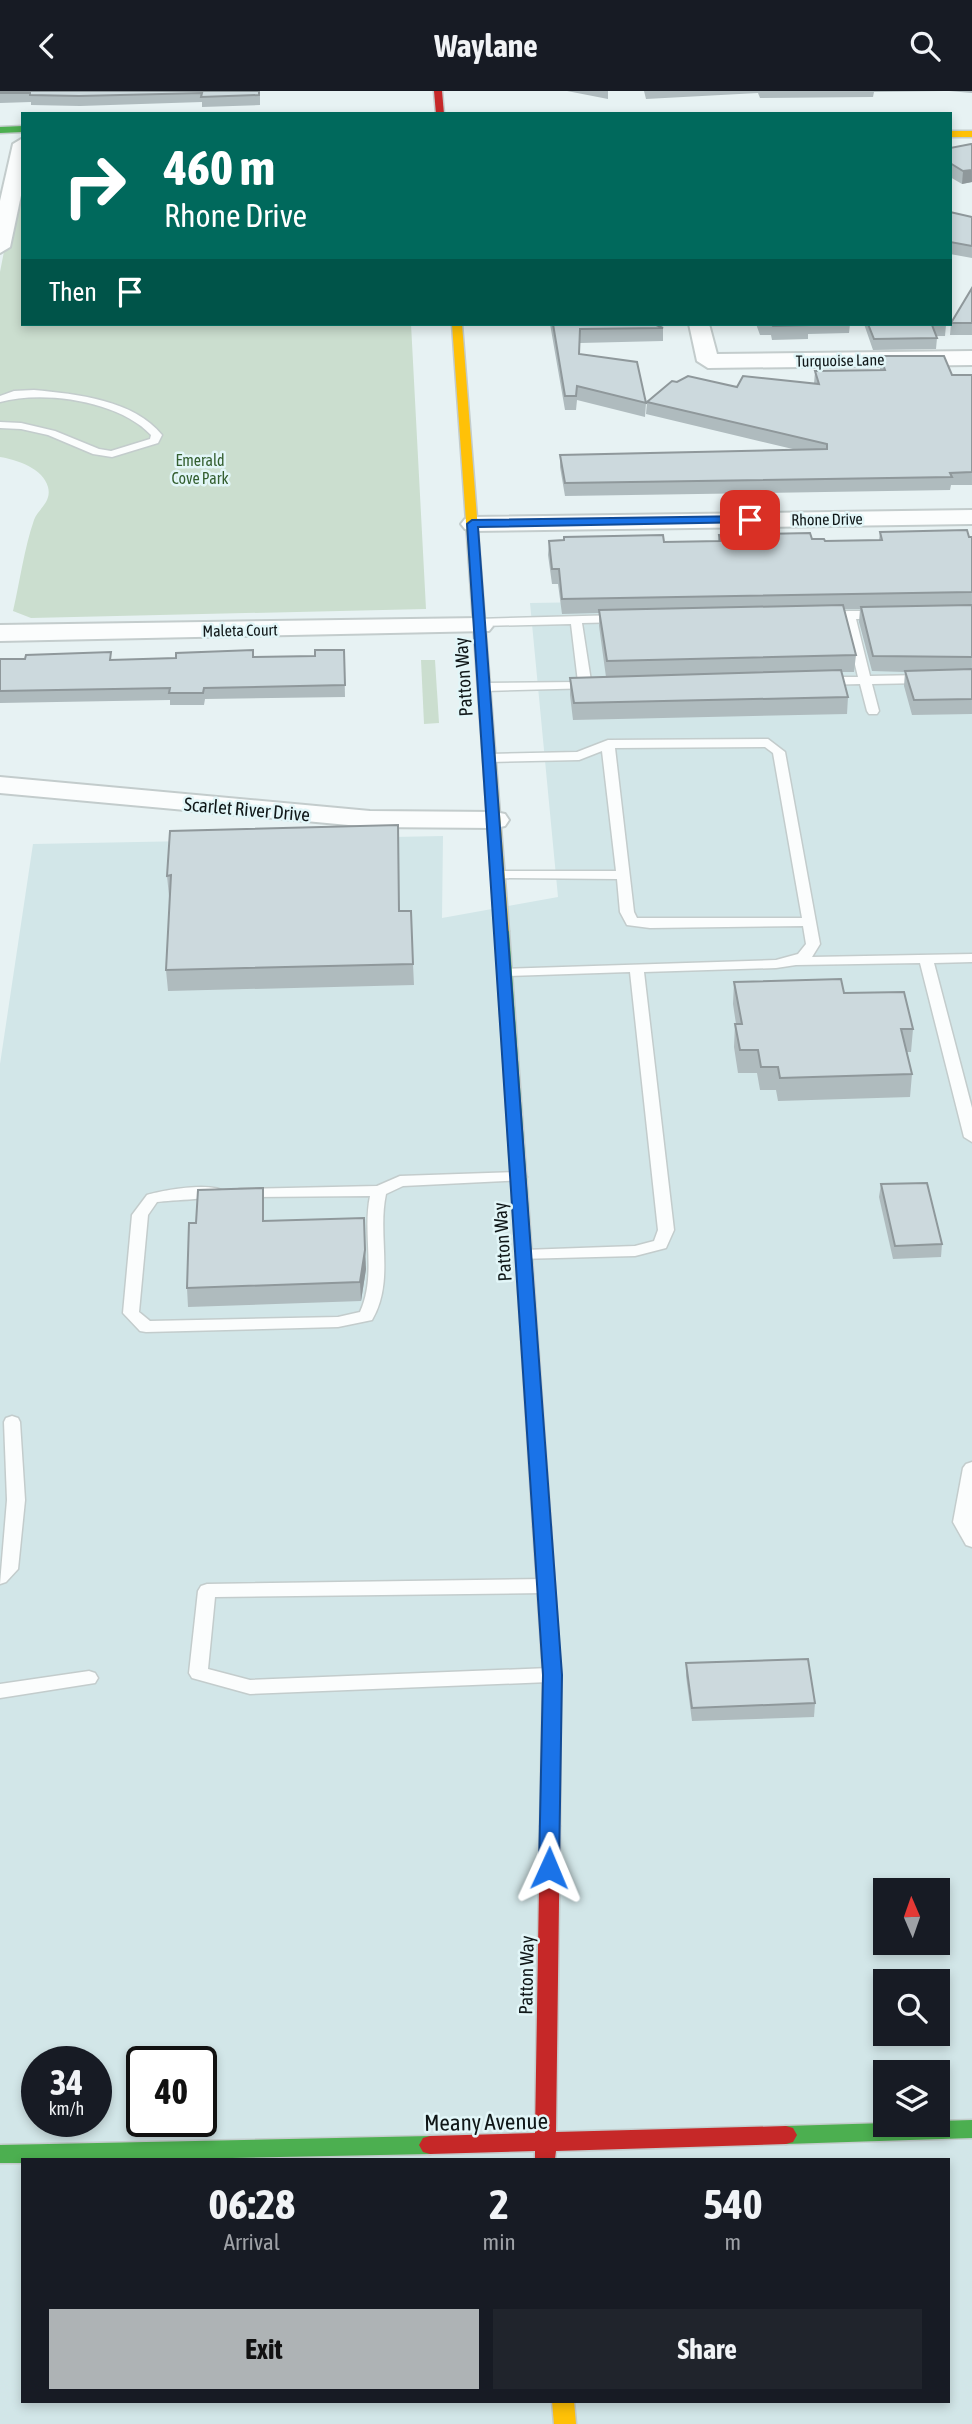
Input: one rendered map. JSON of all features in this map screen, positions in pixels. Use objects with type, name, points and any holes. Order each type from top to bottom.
[{"type":"street","points":[[439,91],[440,112]]},
{"type":"street","points":[[0,129],[21,129]]},
{"type":"street","points":[[952,134],[972,134]]},
{"type":"street","points":[[0,145],[21,144]]},
{"type":"street","points":[[0,247],[21,149]]},
{"type":"street","name":"Patton Way","points":[[457,326],[495,820],[552,1675],[545,2151]]},
{"type":"street","name":"Turquoise Lane","points":[[699,326],[708,361],[972,358]]},
{"type":"street","name":"Rhone Drive","points":[[472,524],[972,517]]},
{"type":"street","name":"Maleta Court","points":[[0,633],[480,624]]},
{"type":"street","name":"Scarlet River Drive","points":[[0,785],[370,819],[495,820]]},
{"type":"street","name":"Meany Avenue","points":[[0,2154],[545,2151],[972,2130]]},
{"type":"street","points":[[563,2403],[565,2424]]},
{"type":"lane","points":[[0,398],[20,391],[42,392],[103,405],[140,419],[153,427],[157,435],[154,442],[112,454],[82,448],[51,433],[21,426],[0,425]]},
{"type":"lane","points":[[808,616],[890,614]]},
{"type":"lane","points":[[849,615],[873,711]]},
{"type":"lane","points":[[480,624],[631,619]]},
{"type":"lane","points":[[576,620],[585,685]]},
{"type":"lane","points":[[809,681],[932,679]]},
{"type":"lane","points":[[485,687],[599,685]]},
{"type":"lane","points":[[490,758],[579,756],[608,744],[749,741],[768,743],[779,752],[813,944],[810,953],[797,961]]},
{"type":"lane","points":[[608,744],[627,912],[632,922],[810,922]]},
{"type":"lane","points":[[498,875],[623,875]]},
{"type":"lane","points":[[505,972],[797,961],[972,958]]},
{"type":"lane","points":[[926,959],[972,1137]]},
{"type":"lane","points":[[524,1255],[635,1251],[660,1244],[666,1230],[637,968]]},
{"type":"lane","points":[[379,1191],[374,1208],[376,1300],[366,1316],[338,1322],[177,1328],[145,1327],[131,1313],[140,1215],[152,1198],[181,1193],[379,1191],[400,1181],[519,1177]]},
{"type":"lane","points":[[0,1577],[9,1569],[16,1500],[12,1422]]},
{"type":"lane","points":[[972,1468],[962,1522],[972,1541]]},
{"type":"lane","points":[[546,1586],[207,1591],[198,1673],[250,1687],[552,1675]]},
{"type":"lane","points":[[0,1691],[89,1678]]},
{"type":"shaded area","points":[[972,596],[972,2424],[0,2424],[0,1064],[33,844],[443,836],[442,918],[558,897],[530,603]]},
{"type":"green space","name":"Emerald Cove Park","points":[[21,164],[21,326],[411,326],[426,609],[31,618],[13,611],[31,531],[49,492],[45,480],[35,470],[0,457],[0,272]]},
{"type":"green space","points":[[421,660],[435,660],[439,723],[424,724]]},
{"type":"building","points":[[0,91],[259,91],[259,95],[201,97],[202,93],[79,96]]},
{"type":"building","points":[[972,144],[972,170],[963,171],[952,164],[952,148]]},
{"type":"building","points":[[952,212],[972,217],[972,246],[952,242]]},
{"type":"building","points":[[972,288],[972,323],[952,321]]},
{"type":"building","points":[[553,326],[663,328],[580,329],[579,354],[637,362],[646,403],[577,386],[576,396],[565,396]]},
{"type":"building","points":[[869,326],[932,326],[937,338],[874,339]]},
{"type":"building","points":[[880,356],[944,356],[952,375],[972,375],[972,472],[950,473],[952,477],[565,483],[560,455],[827,449],[827,444],[647,402],[672,381],[677,382],[688,376],[737,387],[743,376],[819,384],[815,371],[885,370]]},
{"type":"building","points":[[967,530],[969,537],[972,537],[972,592],[562,599],[559,569],[552,569],[549,541],[564,540],[564,537],[663,535],[664,542],[720,541],[719,535],[810,533],[812,539],[825,541],[882,540],[880,532]]},
{"type":"building","points":[[843,605],[856,655],[607,661],[599,610]]},
{"type":"building","points":[[972,605],[972,657],[873,656],[861,607]]},
{"type":"building","points":[[253,650],[253,657],[315,656],[315,650],[344,650],[345,685],[204,688],[203,693],[169,693],[170,688],[0,691],[0,659],[25,659],[26,655],[111,652],[110,660],[176,658],[176,653]]},
{"type":"building","points":[[972,669],[972,699],[914,700],[905,671]]},
{"type":"building","points":[[841,670],[848,697],[574,703],[570,678]]},
{"type":"building","points":[[398,825],[399,911],[411,911],[413,964],[166,970],[171,875],[167,876],[170,831]]},
{"type":"building","points":[[841,979],[844,993],[904,992],[913,1029],[901,1029],[912,1074],[780,1078],[778,1067],[761,1067],[758,1050],[740,1050],[735,1024],[742,1024],[734,982]]},
{"type":"building","points":[[927,1183],[942,1244],[895,1246],[881,1184]]},
{"type":"building","points":[[263,1188],[263,1221],[364,1218],[365,1250],[360,1282],[187,1288],[189,1223],[196,1223],[198,1190]]},
{"type":"building","points":[[808,1659],[815,1703],[692,1708],[686,1663]]},
{"type":"traffic: fast","points":[[0,130],[21,129]]},
{"type":"traffic: fast","points":[[502,931],[542,1527]]},
{"type":"traffic: fast","points":[[786,2135],[972,2129]]},
{"type":"traffic: fast","points":[[0,2154],[430,2145]]},
{"type":"traffic: slow","points":[[952,134],[972,134]]},
{"type":"traffic: slow","points":[[457,326],[502,931]]},
{"type":"traffic: slow","points":[[542,1527],[552,1675],[550,1826]]},
{"type":"traffic: slow","points":[[563,2403],[565,2424]]},
{"type":"traffic: jam","points":[[438,91],[440,112]]},
{"type":"traffic: jam","points":[[545,2158],[550,1826]]},
{"type":"traffic: jam","points":[[430,2145],[786,2135]]},
{"type":"route","points":[[549,1868],[552,1675],[495,820],[472,524],[750,520]]}]
